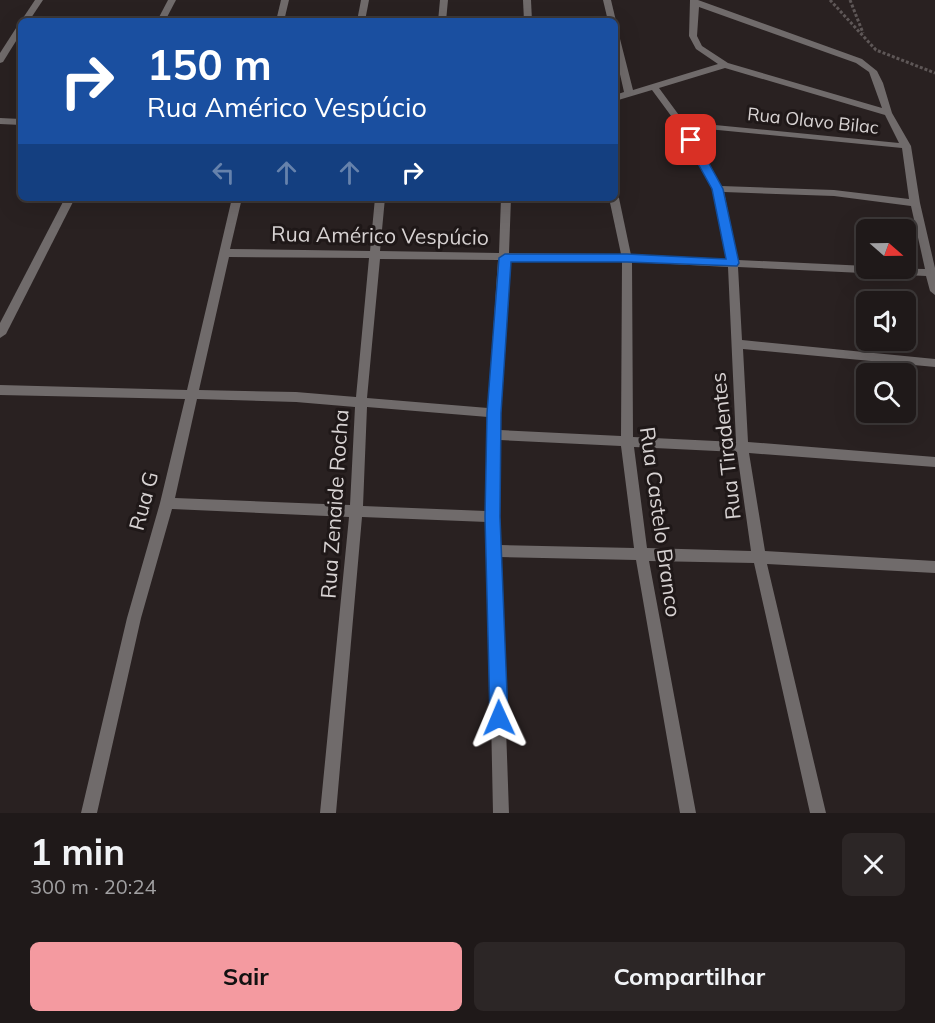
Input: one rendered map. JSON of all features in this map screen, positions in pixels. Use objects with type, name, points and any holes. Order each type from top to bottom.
[{"type":"street","points":[[27,18],[39,0]]},
{"type":"street","points":[[163,18],[172,0]]},
{"type":"street","points":[[281,18],[285,0]]},
{"type":"street","points":[[362,18],[365,0]]},
{"type":"street","points":[[442,18],[444,0]]},
{"type":"street","points":[[527,0],[528,18]]},
{"type":"street","points":[[607,0],[611,18]]},
{"type":"street","points":[[888,113],[724,65],[699,47],[693,36],[695,2],[851,58],[873,71],[888,113],[906,146],[915,203],[935,291]]},
{"type":"street","points":[[0,60],[18,32]]},
{"type":"street","points":[[0,37],[15,37]]},
{"type":"street","points":[[618,47],[629,93]]},
{"type":"street","points":[[618,97],[724,65]]},
{"type":"street","name":"Rua Tiradentes","points":[[654,87],[681,124],[718,189],[733,263],[742,447],[759,557],[818,813]]},
{"type":"street","points":[[0,122],[18,122]]},
{"type":"street","name":"Rua Olavo Bilac","points":[[681,124],[906,146]]},
{"type":"street","points":[[718,189],[834,193],[915,203]]},
{"type":"street","points":[[0,334],[68,201]]},
{"type":"street","name":"Rua G","points":[[89,813],[134,618],[167,503],[236,201]]},
{"type":"street","name":"Rua Zenaide Rocha","points":[[328,813],[356,510],[361,402],[380,201]]},
{"type":"street","points":[[501,813],[493,517],[494,413],[505,258],[506,201]]},
{"type":"street","name":"Rua Castelo Branco","points":[[615,201],[627,258],[627,441],[641,553],[688,813]]},
{"type":"street","name":"Rua Américo Vespúcio","points":[[224,253],[627,258],[932,273]]},
{"type":"street","points":[[737,344],[935,363]]},
{"type":"street","points":[[0,390],[296,397],[494,413]]},
{"type":"street","points":[[495,435],[742,447],[935,462]]},
{"type":"street","points":[[167,503],[493,517]]},
{"type":"street","points":[[495,551],[759,557],[935,567]]},
{"type":"path","points":[[830,0],[876,50],[935,73]]},
{"type":"path","points":[[850,0],[865,36]]},
{"type":"route","points":[[499,718],[493,517],[494,413],[505,258],[627,258],[733,263],[718,189],[691,140]]}]
